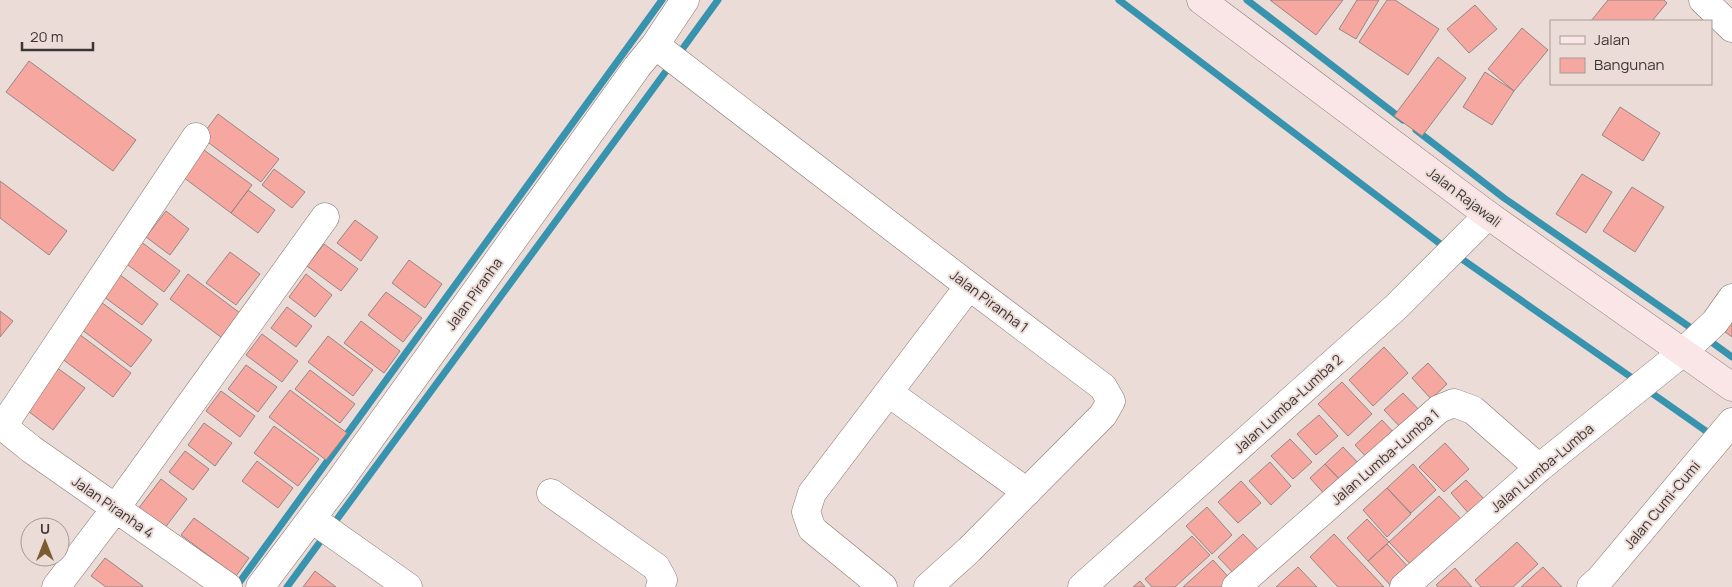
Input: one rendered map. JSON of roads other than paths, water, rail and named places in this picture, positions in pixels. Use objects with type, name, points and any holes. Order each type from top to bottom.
[{"type":"main road","name":"Jalan Rajawali","points":[[1201,0],[1488,215],[1732,387]]},
{"type":"street","name":"Jalan Piranha","points":[[260,587],[312,519],[637,67],[655,45],[685,0]]},
{"type":"street","points":[[1703,0],[1732,28]]},
{"type":"street","name":"Jalan Piranha 1","points":[[655,45],[1103,387],[1110,401],[1103,416],[970,550],[928,587]]},
{"type":"street","points":[[2,425],[196,137]]},
{"type":"street","name":"Jalan Lumba-Lumba 2","points":[[1082,587],[1396,307],[1488,215]]},
{"type":"street","points":[[56,587],[115,509],[325,217]]},
{"type":"street","points":[[883,587],[812,529],[806,512],[812,493],[969,286]]},
{"type":"street","name":"Jalan Lumba-Lumba","points":[[1404,587],[1540,468],[1683,352],[1715,322],[1732,298]]},
{"type":"street","points":[[889,393],[1027,492]]},
{"type":"street","name":"Jalan Lumba-Lumba 1","points":[[1236,587],[1439,409],[1454,403],[1473,410],[1540,468]]},
{"type":"street","name":"Jalan Cumi-Cumi","points":[[1600,584],[1732,422]]},
{"type":"street","name":"Jalan Piranha 4","points":[[2,425],[31,449],[228,587]]},
{"type":"street","points":[[551,494],[656,567],[663,580],[660,587]]},
{"type":"street","points":[[312,519],[408,587]]},
{"type":"waterway","points":[[236,587],[662,0]]},
{"type":"waterway","points":[[678,55],[718,0]]},
{"type":"waterway","points":[[1119,0],[1447,249]]},
{"type":"waterway","points":[[1247,0],[1403,120]]},
{"type":"waterway","points":[[332,526],[672,63]]},
{"type":"waterway","points":[[1416,130],[1504,198],[1697,332]]},
{"type":"waterway","points":[[1456,255],[1638,382]]},
{"type":"waterway","points":[[1706,338],[1732,357]]},
{"type":"waterway","points":[[1646,389],[1713,436]]},
{"type":"waterway","points":[[287,587],[325,535]]}]
